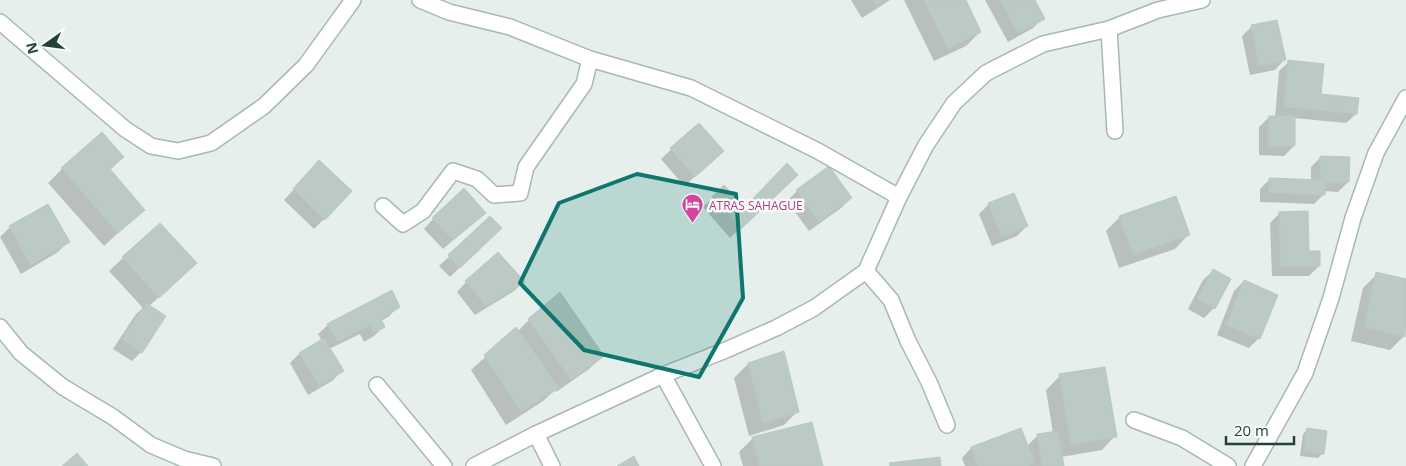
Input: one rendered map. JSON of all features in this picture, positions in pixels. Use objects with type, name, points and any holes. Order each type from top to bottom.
[{"type":"street","points":[[0,22],[125,129],[151,146],[178,151],[211,143],[264,106],[306,65],[353,0]]},
{"type":"street","points":[[420,0],[449,12],[510,27],[590,59],[691,88],[818,151],[899,197]]},
{"type":"street","points":[[474,466],[536,434],[663,375],[776,328],[814,308],[866,271],[899,197],[926,145],[954,103],[986,73],[1043,44],[1109,29],[1158,10],[1202,0]]},
{"type":"street","points":[[1109,29],[1115,131]]},
{"type":"street","points":[[383,206],[402,224],[423,211],[453,171],[477,179],[494,195],[520,193],[526,167],[584,84],[590,59]]},
{"type":"street","points":[[1253,466],[1305,373],[1331,298],[1352,218],[1376,153],[1406,98]]},
{"type":"street","points":[[866,271],[891,300],[947,425]]},
{"type":"street","points":[[0,327],[21,353],[62,387],[113,417],[151,444],[184,459],[213,466]]},
{"type":"street","points":[[663,375],[713,466]]},
{"type":"street","points":[[378,386],[444,466]]},
{"type":"street","points":[[1134,420],[1182,438],[1228,466]]},
{"type":"street","points":[[536,434],[552,466]]},
{"type":"highlighted area","points":[[637,174],[736,194],[743,298],[699,377],[584,350],[520,283],[559,203]]},
{"type":"building","points":[[874,0],[884,0],[876,5]]},
{"type":"building","points":[[924,0],[966,0],[981,32],[948,49]]},
{"type":"building","points":[[1000,0],[1035,0],[1045,19],[1018,33]]},
{"type":"building","points":[[1277,20],[1286,60],[1259,66],[1251,25]]},
{"type":"building","points":[[1288,60],[1324,64],[1321,94],[1359,98],[1357,114],[1284,107]]},
{"type":"building","points":[[1269,116],[1295,116],[1295,146],[1268,146]]},
{"type":"building","points":[[699,123],[724,151],[695,177],[670,148]]},
{"type":"building","points":[[102,132],[124,157],[110,169],[145,210],[118,233],[61,168]]},
{"type":"building","points":[[1320,156],[1350,157],[1349,182],[1326,182],[1325,195],[1269,193],[1269,178],[1320,180]]},
{"type":"building","points":[[319,160],[352,191],[325,220],[293,189]]},
{"type":"building","points":[[787,163],[798,175],[741,229],[712,197],[724,185],[744,208]]},
{"type":"building","points":[[829,166],[852,198],[819,222],[796,190]]},
{"type":"building","points":[[464,188],[486,213],[453,240],[432,218]]},
{"type":"building","points":[[1014,193],[1028,226],[1002,237],[988,203]]},
{"type":"building","points":[[1176,196],[1190,235],[1133,255],[1119,216]]},
{"type":"building","points":[[48,204],[70,242],[31,265],[9,226]]},
{"type":"building","points":[[1308,211],[1309,251],[1320,251],[1320,266],[1281,267],[1279,212]]},
{"type":"building","points":[[490,216],[502,228],[460,268],[448,255]]},
{"type":"building","points":[[160,223],[197,263],[159,298],[122,257]]},
{"type":"building","points":[[498,252],[525,282],[486,306],[465,281]]},
{"type":"building","points":[[1213,269],[1231,279],[1215,309],[1197,299]]},
{"type":"building","points":[[1376,272],[1406,279],[1405,337],[1364,327]]},
{"type":"building","points":[[1244,280],[1278,295],[1260,339],[1226,325]]},
{"type":"building","points":[[392,290],[400,307],[381,319],[385,327],[374,333],[370,325],[338,342],[327,324]]},
{"type":"building","points":[[560,292],[604,356],[571,380],[528,319]]},
{"type":"building","points":[[146,303],[166,316],[142,353],[122,339]]},
{"type":"building","points":[[516,327],[559,388],[521,412],[484,355]]},
{"type":"building","points":[[324,338],[344,371],[319,386],[299,353]]},
{"type":"building","points":[[784,351],[799,412],[763,423],[748,363]]},
{"type":"building","points":[[1105,367],[1117,437],[1071,445],[1059,374]]},
{"type":"building","points":[[812,422],[823,466],[760,466],[752,437]]},
{"type":"building","points":[[1021,428],[1035,463],[1027,466],[978,466],[971,447]]},
{"type":"building","points":[[1307,428],[1327,431],[1324,454],[1304,451]]},
{"type":"building","points":[[1058,431],[1064,466],[1042,466],[1037,434]]},
{"type":"building","points":[[77,453],[88,466],[62,466]]},
{"type":"building","points":[[634,456],[639,466],[617,466]]},
{"type":"building","points":[[940,457],[941,466],[890,466],[889,463]]},
{"type":"place","name":"ATRAS SAHAGUE","points":[[693,224]]}]
